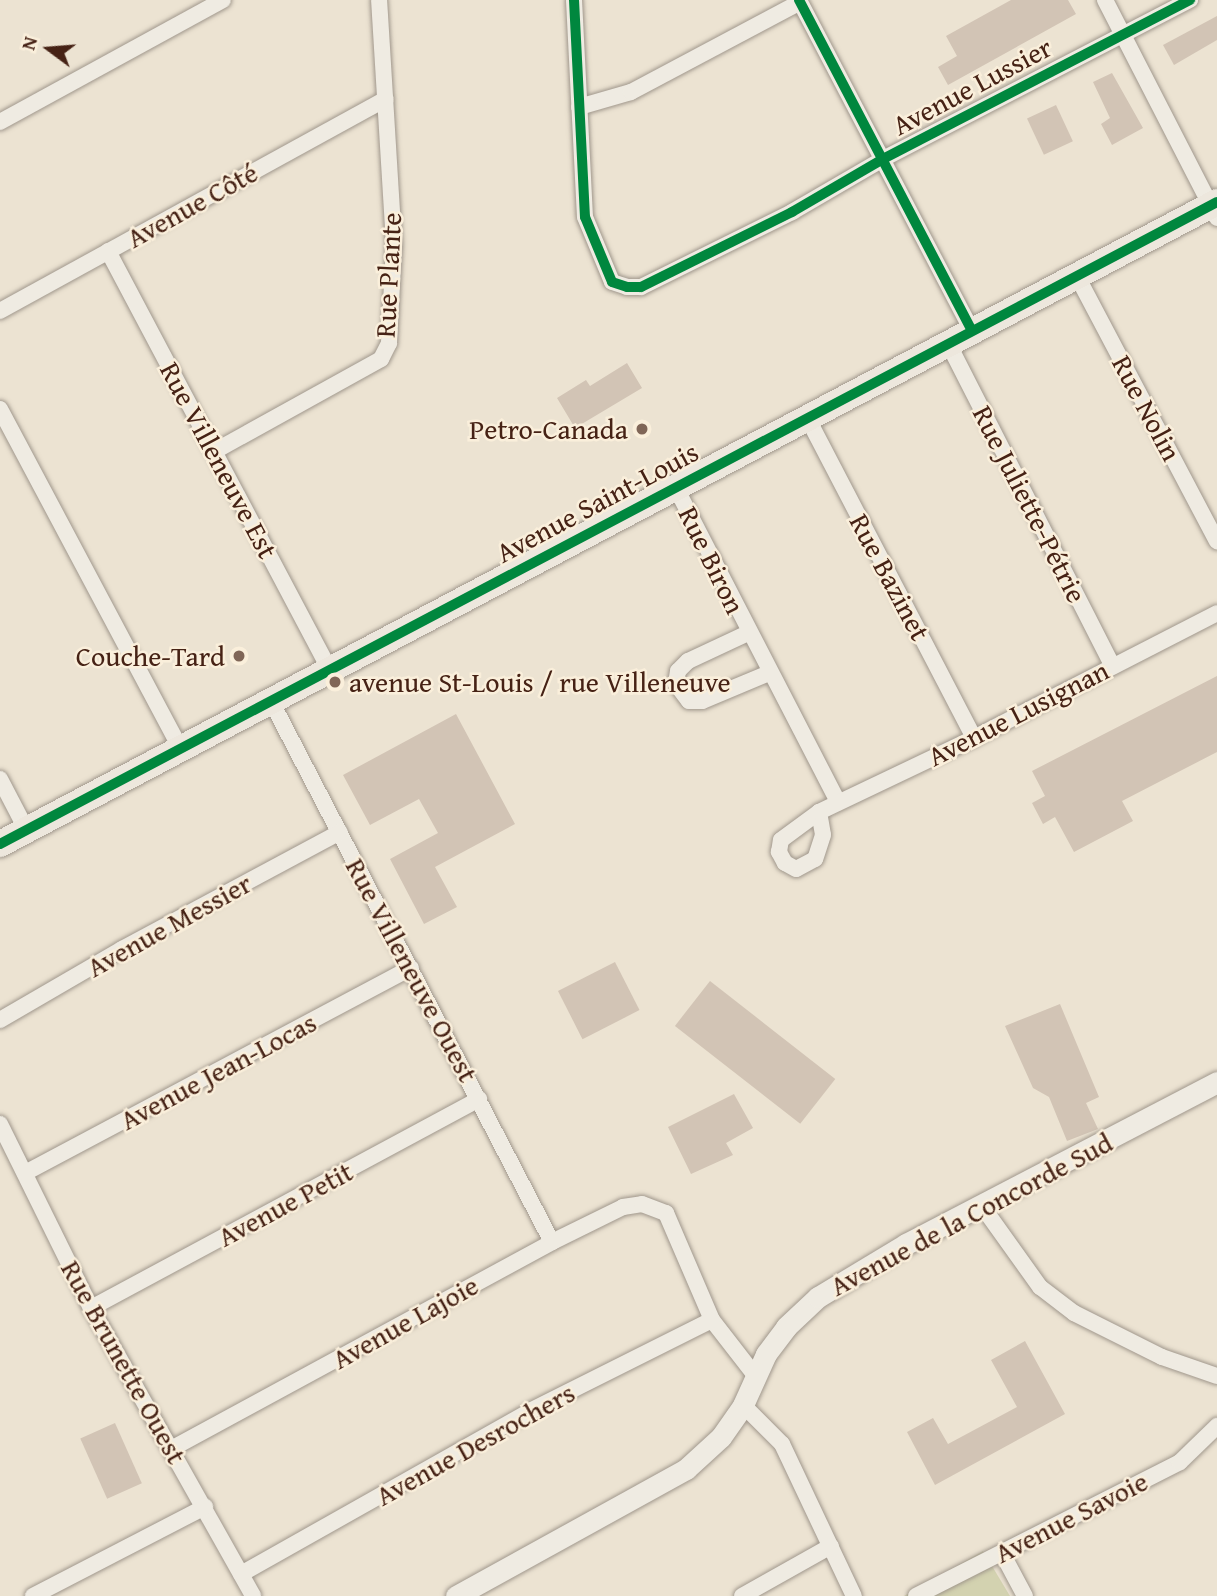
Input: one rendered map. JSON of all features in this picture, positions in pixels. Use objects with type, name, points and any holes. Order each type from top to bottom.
[{"type":"main road","name":"Avenue Saint-Louis","points":[[0,844],[948,343],[1215,209]]},
{"type":"street","points":[[0,122],[223,0]]},
{"type":"street","name":"Rue Plante","points":[[215,451],[381,359],[388,342],[394,244],[379,0]]},
{"type":"street","points":[[574,0],[579,107],[631,92],[799,1],[972,331]]},
{"type":"street","points":[[1105,0],[1215,209]]},
{"type":"street","name":"Avenue Lussier","points":[[579,107],[585,217],[612,282],[627,287],[641,287],[792,212],[883,159],[1189,0]]},
{"type":"street","name":"Avenue Côté","points":[[0,311],[385,99]]},
{"type":"street","name":"Rue Villeneuve Est","points":[[108,251],[329,668]]},
{"type":"street","name":"Rue Nolin","points":[[1077,276],[1217,541]]},
{"type":"street","name":"Rue Juliette-Pétrie","points":[[948,343],[1112,665]]},
{"type":"street","points":[[0,409],[180,747]]},
{"type":"street","name":"Rue Bazinet","points":[[807,417],[974,737]]},
{"type":"street","name":"Rue Biron","points":[[675,486],[748,633],[838,802]]},
{"type":"street","name":"Avenue Lusignan","points":[[819,811],[974,737],[1217,614]]},
{"type":"street","name":"Rue Biron","points":[[748,633],[688,661],[678,671],[676,684],[689,701],[702,701],[769,673]]},
{"type":"street","name":"Rue Villeneuve Ouest","points":[[270,699],[552,1242]]},
{"type":"street","points":[[0,779],[26,829]]},
{"type":"street","name":"Avenue Messier","points":[[0,1020],[122,949],[340,832]]},
{"type":"street","name":"Avenue Jean-Locas","points":[[25,1173],[411,968]]},
{"type":"street","name":"Avenue de la Concorde Sud","points":[[456,1596],[685,1469],[721,1437],[743,1405],[766,1354],[786,1327],[818,1297],[905,1244],[1217,1082]]},
{"type":"street","name":"Avenue Petit","points":[[91,1308],[479,1099]]},
{"type":"street","name":"Rue Brunette Ouest","points":[[0,1124],[91,1308],[253,1596]]},
{"type":"street","name":"Avenue Lajoie","points":[[172,1449],[552,1242],[623,1207],[642,1204],[666,1213],[712,1320]]},
{"type":"street","points":[[982,1206],[1040,1287],[1073,1313],[1162,1357],[1217,1376]]},
{"type":"street","points":[[712,1320],[757,1378]]},
{"type":"street","name":"Avenue Desrochers","points":[[241,1574],[532,1410],[712,1320]]},
{"type":"street","points":[[743,1405],[782,1444],[854,1596]]},
{"type":"street","name":"Avenue Savoie","points":[[916,1596],[1180,1462],[1217,1426]]},
{"type":"street","points":[[33,1596],[205,1507]]},
{"type":"street","points":[[742,1596],[831,1546]]},
{"type":"street","points":[[1002,1553],[1025,1596]]},
{"type":"green space","points":[[983,1551],[1010,1596],[904,1596]]},
{"type":"building","points":[[1011,0],[1068,0],[1076,14],[948,85],[938,67],[957,56],[946,36]]},
{"type":"building","points":[[1217,16],[1217,40],[1174,65],[1163,45]]},
{"type":"building","points":[[1112,73],[1143,128],[1112,145],[1101,124],[1110,118],[1093,82]]},
{"type":"building","points":[[1056,105],[1073,141],[1044,155],[1027,119]]},
{"type":"building","points":[[627,363],[642,388],[575,428],[557,398],[586,380],[590,386]]},
{"type":"building","points":[[1217,676],[1217,752],[1122,801],[1133,821],[1074,852],[1055,817],[1043,824],[1032,803],[1045,796],[1032,771]]},
{"type":"building","points":[[456,714],[515,824],[435,867],[457,907],[424,924],[390,859],[438,833],[419,799],[370,825],[343,775]]},
{"type":"building","points":[[615,962],[640,1010],[582,1039],[558,991]]},
{"type":"building","points":[[710,981],[835,1079],[800,1124],[675,1026]]},
{"type":"building","points":[[1060,1004],[1099,1097],[1086,1103],[1098,1129],[1067,1141],[1049,1097],[1033,1088],[1005,1026]]},
{"type":"building","points":[[734,1094],[753,1128],[726,1143],[733,1155],[691,1174],[668,1127]]},
{"type":"building","points":[[1025,1341],[1065,1414],[935,1485],[907,1432],[933,1418],[948,1444],[1017,1407],[991,1360]]},
{"type":"building","points":[[115,1423],[142,1483],[107,1499],[80,1438]]},
{"type":"cycle path","points":[[574,0],[585,217],[612,282],[627,287],[641,287],[792,212],[883,159],[1190,0]]},
{"type":"cycle path","points":[[799,0],[972,331]]},
{"type":"cycle path","points":[[0,844],[1217,202]]},
{"type":"place","name":"Petro-Canada","points":[[642,429]]},
{"type":"place","name":"Couche-Tard","points":[[239,656]]},
{"type":"place","name":"avenue St-Louis / rue Villeneuve","points":[[335,682]]}]
